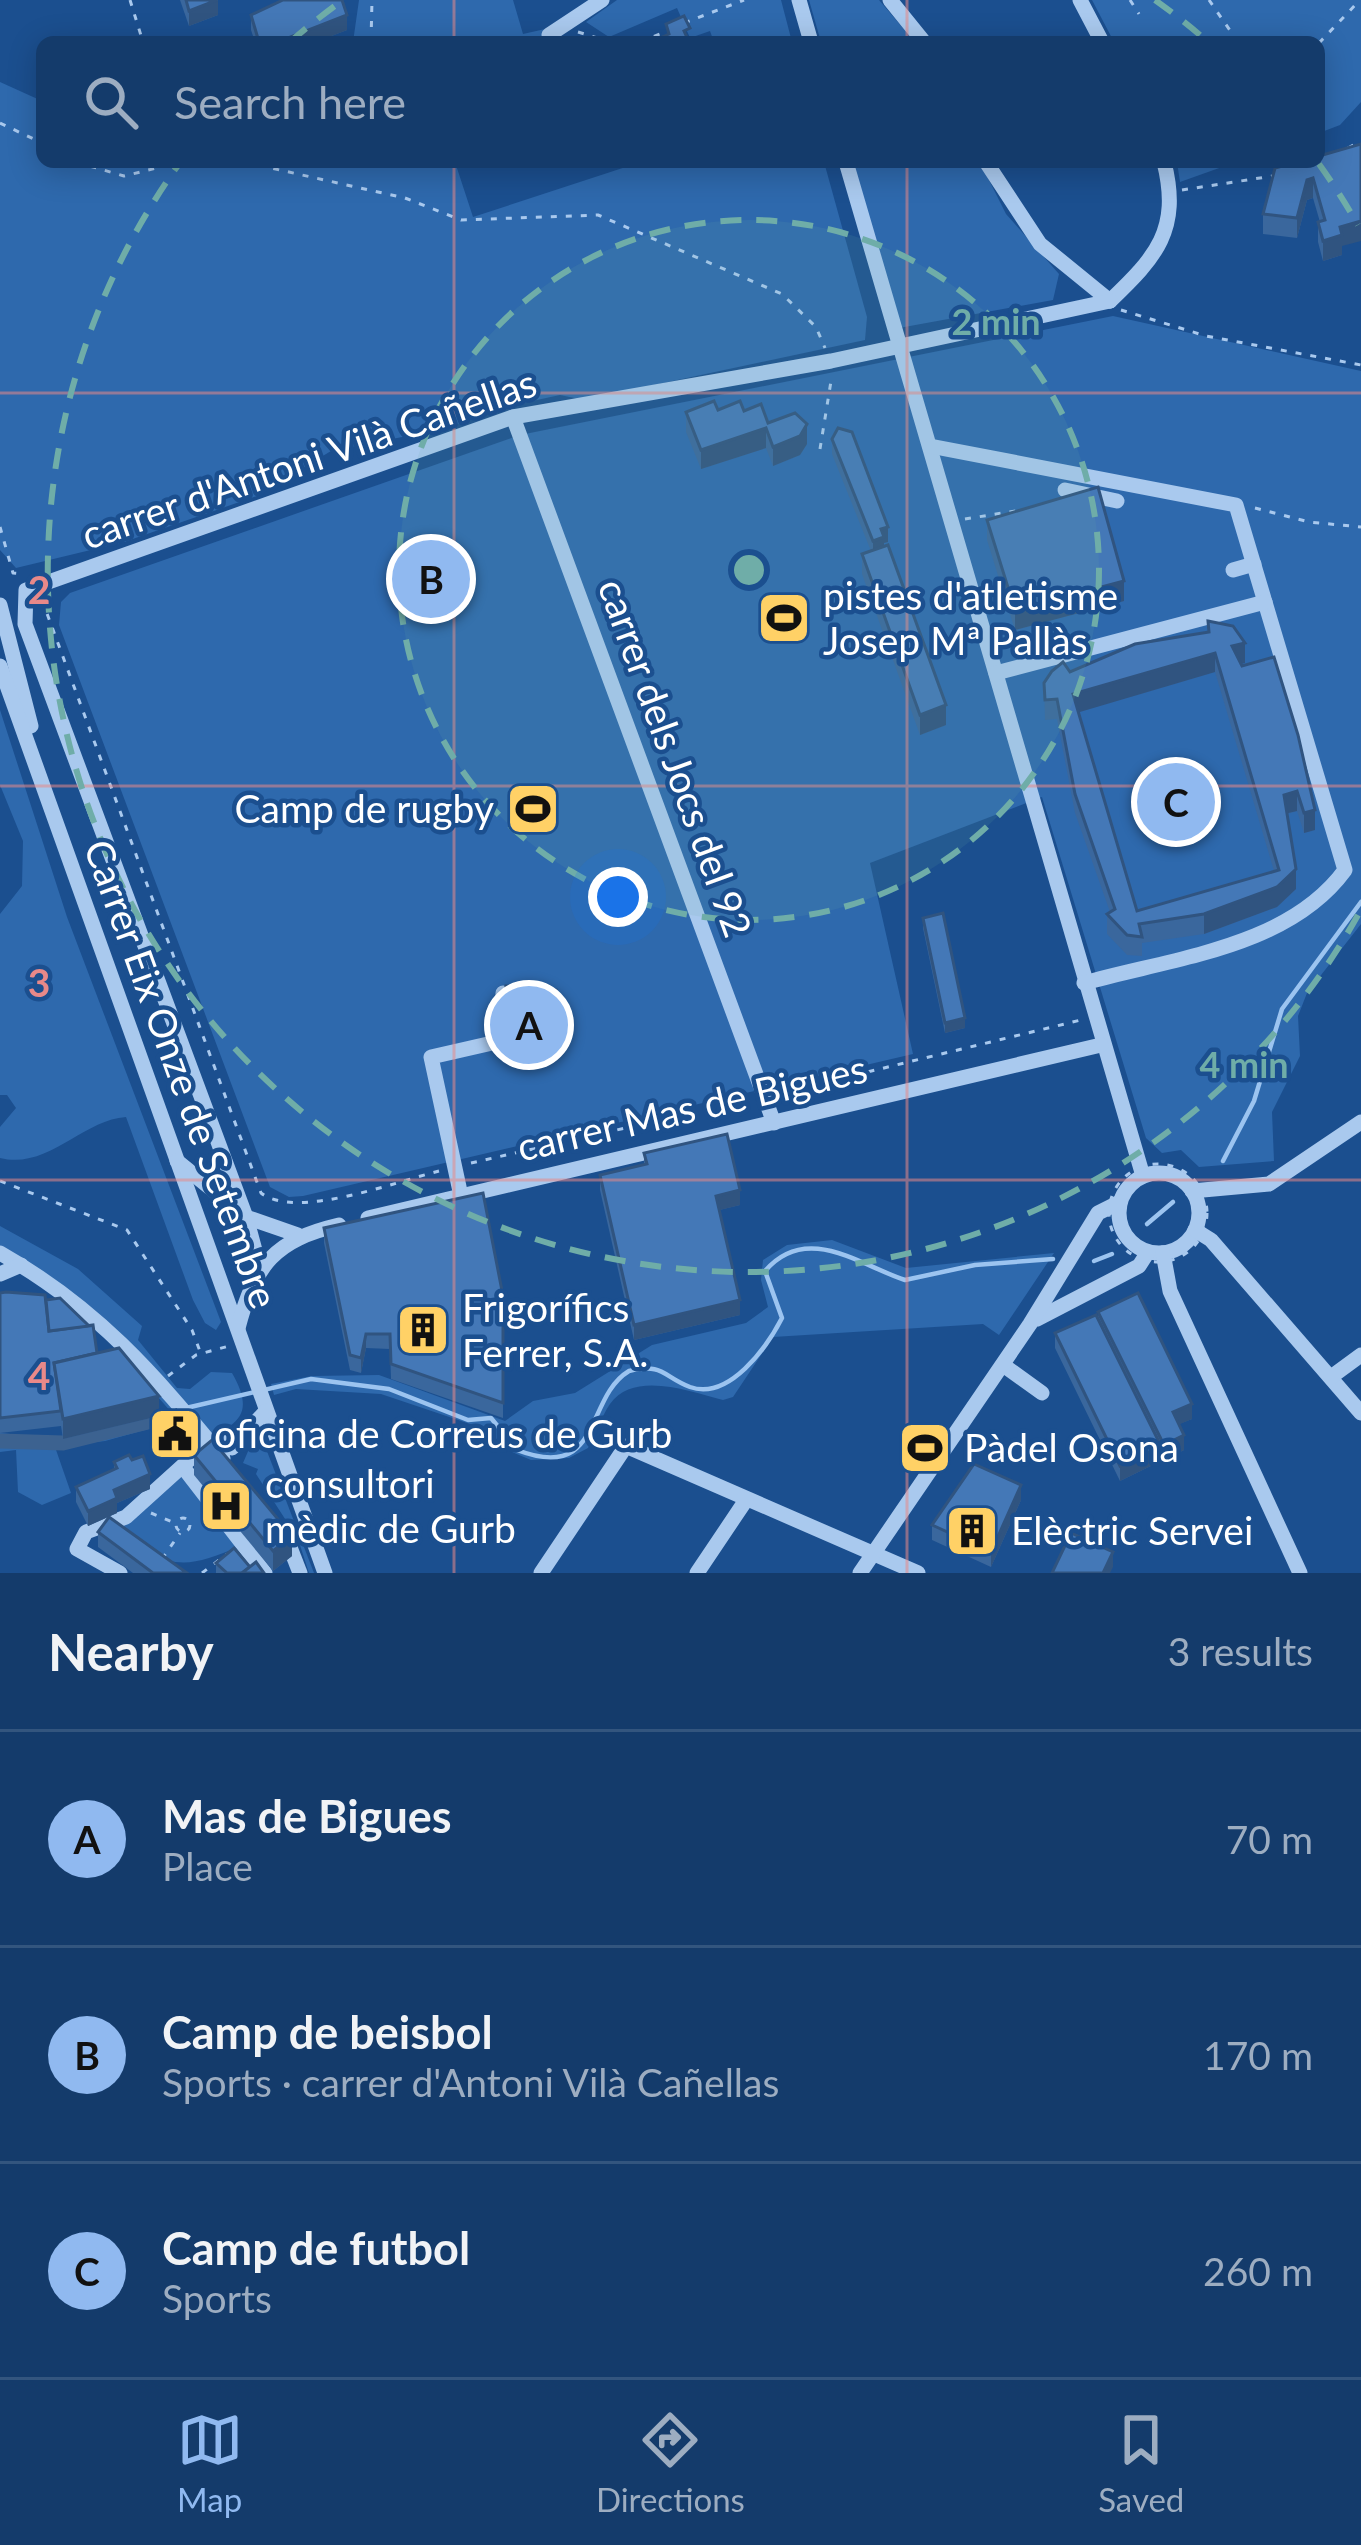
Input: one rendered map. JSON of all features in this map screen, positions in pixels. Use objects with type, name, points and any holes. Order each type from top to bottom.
[{"type":"street","points":[[556,32],[602,0]]},
{"type":"street","points":[[799,0],[809,36]]},
{"type":"street","points":[[890,0],[918,36]]},
{"type":"street","points":[[1080,0],[1099,36]]},
{"type":"street","points":[[848,168],[1141,1172]]},
{"type":"street","points":[[990,168],[1040,244],[1110,301],[1153,261],[1168,222],[1165,168]]},
{"type":"street","name":"carrer d'Antoni Vilà Cañellas","points":[[31,588],[513,417],[831,361],[1110,301]]},
{"type":"street","name":"carrer dels Jocs del 92","points":[[513,417],[774,1123]]},
{"type":"street","points":[[930,446],[1033,473],[1236,505],[1345,870],[1324,899],[1276,929],[1084,983]]},
{"type":"street","points":[[1065,490],[1117,501]]},
{"type":"street","points":[[1254,564],[1236,578],[1259,581]]},
{"type":"street","name":"Carrer Eix Onze de Setembre","points":[[31,588],[25,624],[245,1216],[260,1269]]},
{"type":"street","points":[[996,673],[1265,602]]},
{"type":"street","name":"Carrer Eix Onze de Setembre","points":[[0,605],[46,794]]},
{"type":"street","name":"Carrer Eix Onze de Setembre","points":[[0,666],[325,1573]]},
{"type":"street","points":[[461,1196],[431,1057],[501,1040],[503,993]]},
{"type":"street","name":"carrer Mas de Bigues","points":[[240,1336],[260,1269],[298,1235],[1101,1045]]},
{"type":"street","points":[[1141,1172],[1170,1175],[1197,1190],[1269,1184],[1361,1122]]},
{"type":"street","points":[[177,1161],[245,1216],[298,1235]]},
{"type":"street","name":"Carrer Eix Onze de Setembre","points":[[211,1184],[222,1176],[224,1164]]},
{"type":"street","points":[[860,1573],[1003,1365],[1098,1213],[1114,1204],[1141,1172]]},
{"type":"street","points":[[1197,1190],[1199,1232],[1361,1413]]},
{"type":"street","points":[[1114,1204],[1125,1236],[1154,1257],[1300,1573]]},
{"type":"street","points":[[1030,1324],[1186,1244],[1199,1232]]},
{"type":"street","points":[[0,1253],[86,1307],[159,1382],[229,1466],[233,1442],[264,1407]]},
{"type":"street","points":[[0,1274],[21,1265]]},
{"type":"street","points":[[1331,1377],[1361,1354]]},
{"type":"street","points":[[1003,1365],[1042,1393]]},
{"type":"street","points":[[120,1573],[77,1549],[86,1532],[111,1525],[209,1442],[233,1442]]},
{"type":"street","points":[[541,1573],[626,1445],[918,1573]]},
{"type":"street","points":[[183,1467],[265,1573]]},
{"type":"street","points":[[697,1573],[746,1500]]},
{"type":"street","points":[[272,1517],[298,1556],[300,1573]]},
{"type":"street","points":[[111,1525],[127,1537]]},
{"type":"street","points":[[225,1559],[241,1545]]},
{"type":"path","points":[[130,0],[140,36]]},
{"type":"path","points":[[371,36],[372,0]]},
{"type":"path","points":[[655,36],[744,0]]},
{"type":"path","points":[[1130,0],[1139,14]]},
{"type":"path","points":[[1209,0],[1234,36]]},
{"type":"path","points":[[1325,37],[1360,0]]},
{"type":"path","points":[[556,32],[578,36]]},
{"type":"path","points":[[0,124],[36,140]]},
{"type":"path","points":[[1333,155],[1361,141]]},
{"type":"path","points":[[97,168],[124,176],[157,168]]},
{"type":"path","points":[[271,168],[405,198],[461,220],[598,215],[782,294],[816,327],[831,361]]},
{"type":"path","points":[[1168,190],[1225,187],[1276,176]]},
{"type":"path","points":[[1110,301],[1126,314],[1206,336],[1361,365]]},
{"type":"path","points":[[820,449],[830,387]]},
{"type":"path","points":[[1236,505],[1361,527]]},
{"type":"path","points":[[951,521],[1039,508]]},
{"type":"path","points":[[0,527],[13,573],[27,574],[261,1193],[275,1204],[301,1205],[1093,1018]]},
{"type":"path","points":[[1157,1163],[1192,1174],[1197,1190],[1208,1205],[1199,1232],[1183,1255],[1154,1257],[1119,1243],[1114,1204],[1124,1176],[1157,1163]]},
{"type":"path","points":[[0,1181],[127,1230],[192,1330],[201,1354]]},
{"type":"path","points":[[159,1382],[201,1354],[240,1336]]},
{"type":"path","points":[[160,1500],[147,1511],[176,1524],[181,1532]]},
{"type":"path","points":[[149,1550],[162,1559],[190,1522],[183,1518],[176,1524]]},
{"type":"path","points":[[202,1573],[241,1545]]},
{"type":"shaded area","points":[[359,0],[513,0],[523,34],[554,27],[547,36],[354,36]]},
{"type":"shaded area","points":[[617,0],[781,0],[790,36],[712,36],[710,31],[689,36],[677,8],[611,36],[586,22]]},
{"type":"shaded area","points":[[809,0],[879,0],[910,36],[819,36]]},
{"type":"shaded area","points":[[1092,0],[1361,0],[1361,102],[1340,125],[1325,131],[1325,36],[1111,36]]},
{"type":"shaded area","points":[[0,82],[36,98],[36,168],[457,168],[473,217],[623,168],[826,168],[867,317],[865,340],[584,400],[560,395],[491,410],[448,428],[331,451],[257,496],[124,542],[16,568],[0,550]]},
{"type":"shaded area","points":[[855,168],[983,168],[1006,214],[1059,274],[1053,300],[899,328]]},
{"type":"shaded area","points":[[1178,168],[1219,168],[1180,182]]},
{"type":"shaded area","points":[[1113,316],[1361,371],[1361,924],[1307,993],[1298,1016],[1300,1056],[1272,1112],[1274,1161],[1199,1167],[1181,1150],[1162,1153],[1146,1138],[1042,797],[870,863],[913,1054],[303,1196],[289,1197],[270,1187],[59,625],[61,602],[70,593],[520,435]]},
{"type":"shaded area","points":[[0,710],[67,917],[221,1322],[216,1330],[205,1323],[193,1300],[126,1117],[94,1126],[34,1157],[0,1158],[0,1127],[16,1108],[7,1095],[0,1095],[0,914],[22,886],[23,841],[0,785]]},
{"type":"shaded area","points":[[0,1226],[78,1269],[142,1326],[138,1340],[177,1388],[190,1389],[211,1372],[232,1373],[243,1400],[239,1418],[199,1444],[82,1310],[0,1260]]},
{"type":"shaded area","points":[[832,1240],[906,1268],[1054,1253],[999,1335],[983,1324],[773,1337],[733,1397],[723,1400],[664,1386],[633,1388],[610,1404],[588,1448],[569,1458],[531,1460],[512,1452],[485,1429],[381,1394],[296,1389],[274,1395],[271,1384],[312,1376],[379,1375],[505,1421],[533,1401],[575,1393],[652,1345],[746,1323],[768,1307],[761,1280],[763,1260],[787,1245]]},
{"type":"shaded area","points":[[168,1416],[170,1423],[105,1441],[55,1447],[71,1493],[42,1505],[18,1492],[16,1450],[0,1452],[0,1433],[62,1439]]},
{"type":"shaded area","points":[[258,1428],[314,1573],[309,1573],[298,1539],[256,1474],[258,1469],[243,1463]]},
{"type":"shaded area","points":[[183,1467],[243,1545],[203,1560],[174,1562],[111,1525]]},
{"type":"building","points":[[186,0],[217,0],[189,11]]},
{"type":"building","points":[[283,0],[342,0],[347,15],[293,36],[257,36],[251,15]]},
{"type":"building","points":[[684,16],[690,28],[684,31],[686,36],[664,36],[669,34],[666,24]]},
{"type":"building","points":[[1361,144],[1361,221],[1340,227],[1342,235],[1323,241],[1318,222],[1325,220],[1313,178],[1307,180],[1297,218],[1263,214],[1275,168],[1325,168],[1325,154]]},
{"type":"building","points":[[714,401],[718,410],[740,401],[744,411],[761,404],[768,423],[795,413],[807,424],[800,436],[773,447],[766,428],[701,450],[686,412]]},
{"type":"building","points":[[838,428],[852,432],[888,527],[881,529],[884,537],[873,541],[832,439]]},
{"type":"building","points":[[1098,487],[1124,581],[1015,610],[987,520]]},
{"type":"building","points":[[888,545],[946,705],[920,715],[862,554]]},
{"type":"building","points":[[1208,621],[1233,626],[1245,643],[1232,646],[1242,666],[1274,657],[1315,810],[1304,813],[1297,791],[1284,795],[1296,869],[1277,887],[1204,914],[1139,924],[1142,937],[1127,935],[1107,914],[1115,909],[1075,794],[1057,699],[1045,700],[1044,683],[1063,662],[1070,672],[1135,644],[1209,632]],"holes":[[[1215,653],[1279,870],[1137,911],[1073,694]]]},
{"type":"building","points":[[943,913],[965,1018],[945,1023],[923,918]]},
{"type":"building","points":[[506,986],[556,990],[552,1033],[502,1029]]},
{"type":"building","points":[[727,1134],[740,1190],[716,1196],[740,1300],[634,1325],[600,1175],[647,1164],[644,1153]]},
{"type":"building","name":"Frigorífics Ferrer, S.A.","points":[[483,1193],[503,1296],[503,1403],[391,1364],[390,1334],[366,1334],[361,1358],[350,1355],[324,1228]]},
{"type":"building","points":[[0,1293],[45,1295],[49,1331],[93,1325],[97,1353],[54,1363],[61,1411],[0,1418]]},
{"type":"building","points":[[1138,1293],[1192,1404],[1173,1412],[1184,1435],[1164,1445],[1098,1312]]},
{"type":"building","points":[[60,1298],[89,1326],[49,1331],[46,1300]]},
{"type":"building","points":[[1096,1315],[1161,1446],[1120,1466],[1055,1333]]},
{"type":"building","points":[[119,1348],[159,1396],[63,1419],[54,1363]]},
{"type":"building","points":[[176,1410],[188,1426],[175,1437],[161,1421]]},
{"type":"building","points":[[212,1440],[292,1536],[273,1551],[194,1455]]},
{"type":"building","points":[[129,1455],[132,1460],[143,1456],[150,1474],[114,1490],[117,1498],[88,1511],[76,1487],[117,1468],[114,1462]]},
{"type":"building","points":[[974,1464],[1021,1485],[991,1552],[932,1525]]},
{"type":"building","points":[[109,1517],[187,1573],[153,1573],[98,1532]]},
{"type":"building","points":[[1071,1533],[1113,1552],[1103,1573],[1052,1573]]},
{"type":"building","points":[[234,1548],[250,1567],[242,1573],[227,1573],[216,1563]]},
{"type":"building","points":[[256,1562],[264,1573],[242,1573]]},
{"type":"waterway","points":[[1223,1161],[1254,1101],[1282,1009],[1361,902]]},
{"type":"waterway","points":[[1147,1224],[1173,1202]]},
{"type":"waterway","points":[[186,1408],[311,1379],[389,1389],[468,1420],[491,1418],[517,1450],[545,1457],[564,1455],[578,1447],[615,1384],[629,1371],[656,1370],[705,1389],[745,1369],[782,1318],[765,1271],[798,1250],[834,1252],[905,1280],[975,1265],[1053,1259]]},
{"type":"waterway","points":[[1094,1261],[1112,1254]]},
{"type":"waterway","points":[[0,1441],[63,1443],[176,1415]]},
{"type":"place","name":"Camp de beisbol","points":[[431,579]]},
{"type":"place","name":"pistes d'atletisme Josep Mª Pallàs","points":[[784,618]]},
{"type":"place","name":"Camp de futbol","points":[[1176,802]]},
{"type":"place","name":"Camp de rugby","points":[[533,809]]},
{"type":"place","name":"Mas de Bigues","points":[[529,1025]]},
{"type":"place","name":"Frigorífics Ferrer, S.A.","points":[[423,1330]]},
{"type":"place","name":"oficina de Correus de Gurb","points":[[175,1434]]},
{"type":"place","name":"Pàdel Osona","points":[[925,1448]]},
{"type":"place","name":"consultori mèdic de Gurb","points":[[226,1506]]},
{"type":"place","name":"Elèctric Servei","points":[[972,1531]]}]
